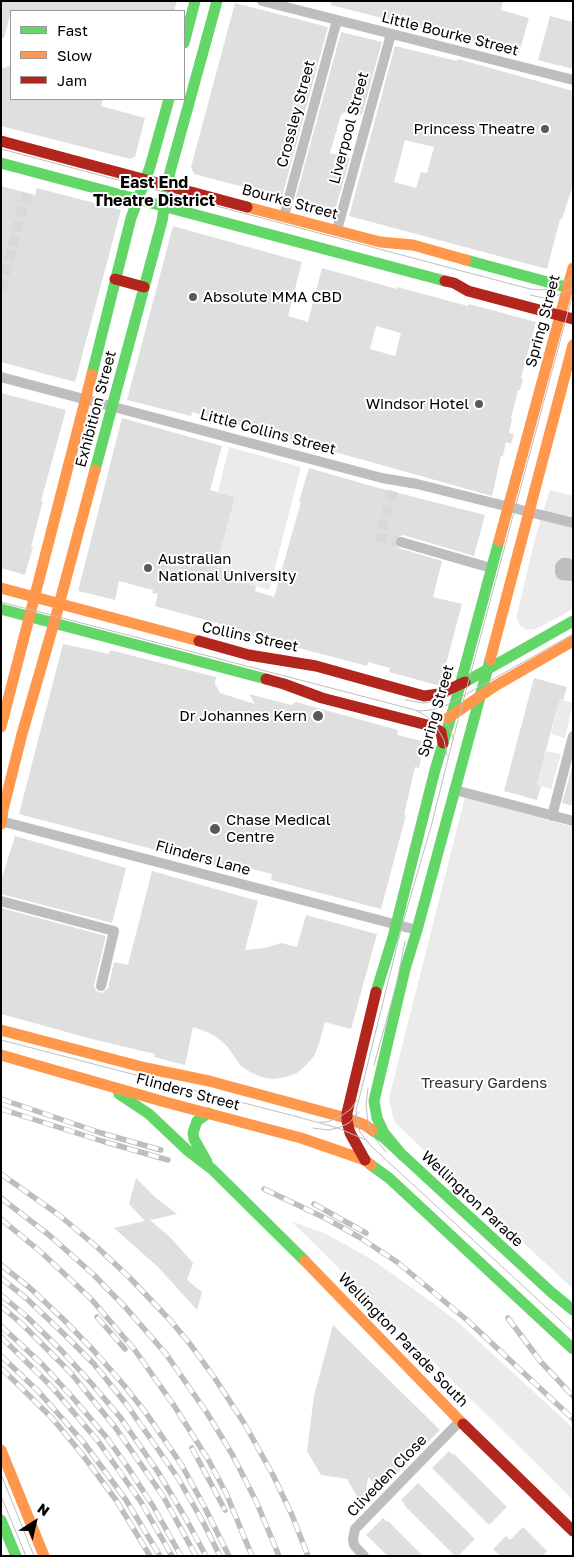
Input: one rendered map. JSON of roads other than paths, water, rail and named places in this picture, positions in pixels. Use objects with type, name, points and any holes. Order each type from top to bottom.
[{"type":"street","points":[[185,39],[195,1]]},
{"type":"street","name":"Exhibition Street","points":[[1,822],[6,774],[22,734],[48,637],[60,604],[165,207],[167,185],[217,1]]},
{"type":"street","name":"Little Bourke Street","points":[[262,1],[573,80]]},
{"type":"street","name":"Crossley Street","points":[[284,216],[337,20]]},
{"type":"street","name":"Liverpool Street","points":[[337,230],[391,34]]},
{"type":"street","points":[[185,77],[195,80]]},
{"type":"street","name":"Exhibition Street","points":[[1,727],[86,400],[115,279],[137,199],[146,180],[169,100]]},
{"type":"street","name":"Bourke Street","points":[[1,141],[380,242],[414,245],[570,288]]},
{"type":"street","points":[[1,163],[454,283],[468,291],[573,319]]},
{"type":"street","name":"Spring Street","points":[[346,1118],[375,995],[396,924],[435,770],[560,315],[570,288],[573,268]]},
{"type":"street","points":[[115,279],[144,287]]},
{"type":"street","points":[[403,1156],[381,1128],[376,1118],[374,1101],[402,978],[481,696],[573,345]]},
{"type":"street","name":"Little Collins Street","points":[[1,377],[112,406],[394,486],[417,484],[573,523]]},
{"type":"street","points":[[401,542],[491,568]]},
{"type":"street","name":"Collins Street","points":[[1,588],[254,657],[316,666],[427,696],[439,694],[460,684],[573,621]]},
{"type":"street","points":[[1,609],[284,684],[322,698],[414,721],[439,730],[443,735],[443,743]]},
{"type":"street","points":[[500,619],[500,634],[504,641],[516,648],[528,646]]},
{"type":"street","points":[[414,721],[437,724],[506,679],[573,641]]},
{"type":"street","points":[[1,727],[22,734]]},
{"type":"street","points":[[552,816],[573,736]]},
{"type":"street","points":[[455,790],[573,822]]},
{"type":"street","name":"Flinders Lane","points":[[1,822],[417,930]]},
{"type":"street","points":[[1,901],[114,931],[101,986]]},
{"type":"street","name":"Flinders Street","points":[[1,1030],[146,1068],[209,1081],[346,1118]]},
{"type":"street","name":"Flinders Street","points":[[1,1055],[308,1140],[365,1160]]},
{"type":"street","name":"Wellington Parade South","points":[[96,1082],[115,1091],[144,1111],[187,1150],[212,1169],[342,1298],[460,1421],[573,1531]]},
{"type":"street","name":"Wellington Parade South","points":[[208,1113],[198,1121],[193,1133],[194,1139],[212,1169]]},
{"type":"street","points":[[346,1118],[352,1137],[365,1160],[389,1178],[573,1349]]},
{"type":"street","name":"Wellington Parade","points":[[346,1118],[374,1130],[573,1310]]},
{"type":"street","name":"Cliveden Close","points":[[364,1556],[354,1545],[353,1539],[356,1529],[460,1421]]},
{"type":"street","points":[[1,1450],[44,1556]]},
{"type":"street","points":[[1,1520],[14,1550]]},
{"type":"tunnel","points":[[1,289],[27,193]]},
{"type":"tunnel","points":[[393,491],[380,537],[401,542]]},
{"type":"tram line","points":[[1,149],[530,289],[554,288],[573,276]]},
{"type":"tram line","points":[[530,295],[544,298],[556,296],[573,288]]},
{"type":"tram line","points":[[573,293],[432,823],[402,926],[356,1111],[360,1132],[370,1145],[573,1332]]},
{"type":"tram line","points":[[1,602],[419,711],[432,710],[447,705],[573,634]]},
{"type":"tram line","points":[[405,700],[423,703],[438,701],[453,694]]},
{"type":"tram line","points":[[430,709],[444,721],[450,729],[454,740]]},
{"type":"tram line","points":[[417,711],[426,716],[436,726],[444,740],[447,756]]},
{"type":"tram line","points":[[374,1065],[397,982],[405,941]]},
{"type":"tram line","points":[[1,1040],[298,1117],[338,1128],[366,1140]]},
{"type":"tram line","points":[[368,1088],[366,1105],[368,1123],[374,1137],[386,1152]]},
{"type":"tram line","points":[[320,1122],[327,1122],[341,1116],[351,1109],[357,1100]]},
{"type":"tram line","points":[[313,1128],[328,1130],[338,1128],[349,1123],[359,1112]]},
{"type":"tram line","points":[[1,1474],[34,1556]]},
{"type":"tram line","points":[[1,1496],[26,1556]]},
{"type":"railway","points":[[1,1099],[101,1133],[161,1150]]},
{"type":"railway","points":[[1,1109],[168,1160]]},
{"type":"railway","points":[[1,1174],[59,1215],[98,1248],[129,1277],[190,1344],[244,1423],[273,1475],[292,1515],[308,1556]]},
{"type":"railway","points":[[264,1189],[327,1219],[397,1262],[467,1320],[573,1419]]},
{"type":"railway","points":[[1,1198],[49,1235],[93,1274],[166,1354],[207,1413],[232,1454],[256,1501],[279,1556]]},
{"type":"railway","points":[[314,1204],[366,1233]]},
{"type":"railway","points":[[1,1219],[42,1253],[92,1300],[134,1349],[173,1404],[209,1461],[226,1493],[252,1556]]},
{"type":"railway","points":[[1,1265],[30,1288],[64,1320],[94,1351],[146,1413],[181,1464],[229,1556]]},
{"type":"railway","points":[[1,1278],[27,1299],[94,1364],[127,1405],[178,1478],[220,1556]]},
{"type":"railway","points":[[1,1295],[61,1350],[120,1417],[158,1472],[206,1556]]},
{"type":"railway","points":[[1,1306],[22,1324],[70,1372],[115,1427],[163,1496],[196,1556]]},
{"type":"railway","points":[[97,1317],[125,1349]]},
{"type":"railway","points":[[508,1318],[541,1362],[573,1396]]},
{"type":"railway","points":[[1,1326],[43,1365],[107,1438],[153,1506],[181,1556]]},
{"type":"railway","points":[[1,1337],[51,1386],[98,1441],[141,1502],[172,1556]]},
{"type":"railway","points":[[1,1356],[38,1391],[84,1443],[126,1500],[160,1556]]},
{"type":"railway","points":[[1,1368],[52,1418],[82,1454],[116,1500],[150,1556]]},
{"type":"railway","points":[[192,1448],[225,1510]]},
{"type":"place","name":"Princess Theatre","points":[[545,129]]},
{"type":"place","name":"Absolute MMA CBD","points":[[193,297]]},
{"type":"place","name":"Windsor Hotel","points":[[479,404]]},
{"type":"place","name":"Australian National University","points":[[148,568]]},
{"type":"place","name":"Dr Johannes Kern","points":[[318,716]]},
{"type":"place","name":"Chase Medical Centre","points":[[215,829]]},
{"type":"district","name":"East End Theatre District","points":[[154,192]]},
{"type":"park label","name":"Treasury Gardens","points":[[484,1083]]}]
